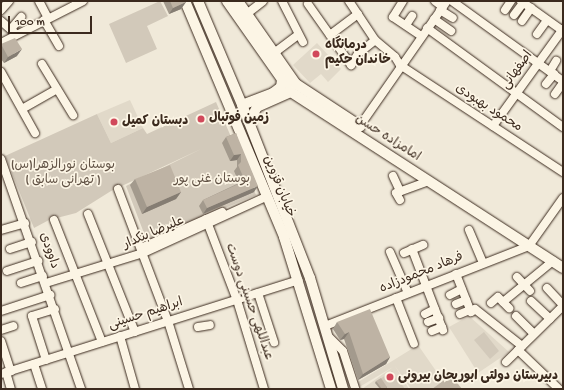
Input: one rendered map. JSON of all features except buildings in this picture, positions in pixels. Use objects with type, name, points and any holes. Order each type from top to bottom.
[{"type":"main road","name":"خیابان قزوین","points":[[185,1],[267,194],[299,280],[331,389]]},
{"type":"main road","name":"خیابان قزوین","points":[[198,1],[249,122],[310,278],[343,389]]},
{"type":"main road","name":"امامزاده حسن","points":[[227,1],[274,53],[302,89],[429,181],[563,268]]},
{"type":"main road","name":"امامزاده حسن","points":[[238,1],[243,17],[291,92],[357,130]]},
{"type":"main road","points":[[242,105],[278,91],[282,80]]},
{"type":"main road","points":[[249,122],[257,107],[291,92]]},
{"type":"street","points":[[1,10],[9,1]]},
{"type":"street","points":[[39,1],[59,46]]},
{"type":"street","points":[[243,17],[264,1]]},
{"type":"street","points":[[274,53],[300,38],[282,1]]},
{"type":"street","name":"محمود بهبودی","points":[[349,1],[375,40],[394,57],[400,65],[563,172]]},
{"type":"street","points":[[402,1],[393,17],[422,36]]},
{"type":"street","points":[[435,1],[443,6],[453,18]]},
{"type":"street","points":[[452,1],[563,82],[555,94]]},
{"type":"street","points":[[505,10],[511,1]]},
{"type":"street","points":[[1,43],[14,32],[46,19],[78,2]]},
{"type":"street","points":[[308,4],[351,65],[358,54],[375,40]]},
{"type":"street","points":[[514,15],[527,4]]},
{"type":"street","points":[[527,4],[547,20],[563,30]]},
{"type":"street","points":[[522,21],[527,4]]},
{"type":"street","points":[[357,130],[400,65],[443,6]]},
{"type":"street","points":[[330,35],[358,14]]},
{"type":"street","points":[[406,25],[412,16]]},
{"type":"street","points":[[14,32],[21,17]]},
{"type":"street","points":[[434,19],[452,31]]},
{"type":"street","points":[[537,34],[547,20]]},
{"type":"street","points":[[1,21],[14,32]]},
{"type":"street","points":[[427,28],[563,127]]},
{"type":"street","name":"اصفهانی","points":[[493,126],[563,30]]},
{"type":"street","points":[[546,84],[556,61]]},
{"type":"street","points":[[42,64],[73,115]]},
{"type":"street","points":[[1,72],[35,133]]},
{"type":"street","points":[[22,109],[57,89]]},
{"type":"street","name":"داوودی","points":[[1,159],[4,176],[32,242],[70,352],[81,389]]},
{"type":"street","points":[[393,176],[400,196],[429,181]]},
{"type":"street","points":[[118,189],[168,321],[189,389]]},
{"type":"street","name":"علیرضا بنکدار","points":[[21,283],[76,274],[108,265],[267,194]]},
{"type":"street","points":[[529,246],[563,198]]},
{"type":"street","points":[[88,214],[135,332]]},
{"type":"street","points":[[54,220],[102,342]]},
{"type":"street","name":"عبداللهی حسینی دوست","points":[[207,221],[237,300],[264,389]]},
{"type":"street","points":[[1,230],[25,223]]},
{"type":"street","points":[[468,230],[483,263]]},
{"type":"street","points":[[10,249],[32,242]]},
{"type":"street","points":[[404,253],[423,245]]},
{"type":"street","name":"فرهاد محمودزاده","points":[[325,326],[370,312],[408,293],[529,246]]},
{"type":"street","points":[[412,249],[442,328],[432,331]]},
{"type":"street","points":[[390,252],[408,293]]},
{"type":"street","points":[[7,271],[38,261]]},
{"type":"street","points":[[491,303],[504,302],[552,261]]},
{"type":"street","points":[[456,274],[471,311]]},
{"type":"street","points":[[517,277],[530,291]]},
{"type":"street","name":"ابراهیم حسینی","points":[[6,372],[299,280]]},
{"type":"street","points":[[506,362],[563,306],[547,288]]},
{"type":"street","points":[[450,295],[462,289]]},
{"type":"street","points":[[258,293],[274,342]]},
{"type":"street","points":[[1,311],[50,295]]},
{"type":"street","points":[[396,298],[414,344]]},
{"type":"street","points":[[456,304],[466,300]]},
{"type":"street","points":[[531,301],[550,319]]},
{"type":"street","points":[[425,314],[435,309]]},
{"type":"street","points":[[460,314],[475,309],[520,348],[559,389]]},
{"type":"street","points":[[46,360],[32,316],[55,310]]},
{"type":"street","points":[[516,316],[534,334]]},
{"type":"street","points":[[428,322],[439,318]]},
{"type":"street","points":[[198,327],[210,325]]},
{"type":"street","points":[[1,330],[13,326]]},
{"type":"street","points":[[120,336],[135,389]]},
{"type":"street","points":[[328,336],[343,351],[354,389]]},
{"type":"street","points":[[1,341],[6,372],[11,389]]},
{"type":"street","points":[[34,364],[42,389]]},
{"type":"street","points":[[339,376],[354,389]]},
{"type":"shaded area","name":"درمانگاه خاندان حکیم","points":[[317,43],[341,69],[328,82],[321,74],[310,83],[293,65]]},
{"type":"shaded area","points":[[130,100],[143,128],[111,143],[97,114]]},
{"type":"shaded area","points":[[469,316],[509,352],[478,373],[449,327]]},
{"type":"shaded area","points":[[418,345],[443,381],[432,389],[411,389],[395,366],[409,389],[362,389],[393,367],[356,389],[355,384]]},
{"type":"green space","points":[[160,1],[168,16],[147,26],[157,49],[126,63],[109,24]]},
{"type":"green space","name":"بوستان نورالزهرا(س) ( تهرانی سابق )","points":[[216,102],[256,195],[147,241],[126,186],[201,149],[111,191],[76,213],[49,220],[34,228],[5,156],[97,114],[111,143],[143,128],[147,134]]},
{"type":"green space","points":[[484,332],[499,351],[490,359],[474,340]]},
{"type":"green space","points":[[392,371],[405,389],[387,389],[380,379]]},
{"type":"place","name":"درمانگاه خاندان حکیم","points":[[316,54]]},
{"type":"place","name":"زمین فوتبال","points":[[201,119]]},
{"type":"place","name":"دبستان کمیل","points":[[114,122]]},
{"type":"place","name":"دبیرستان دولتی ابوریحان بیرونی","points":[[390,377]]},
{"type":"park label","name":"بوستان غنی پور","points":[[212,180]]}]
